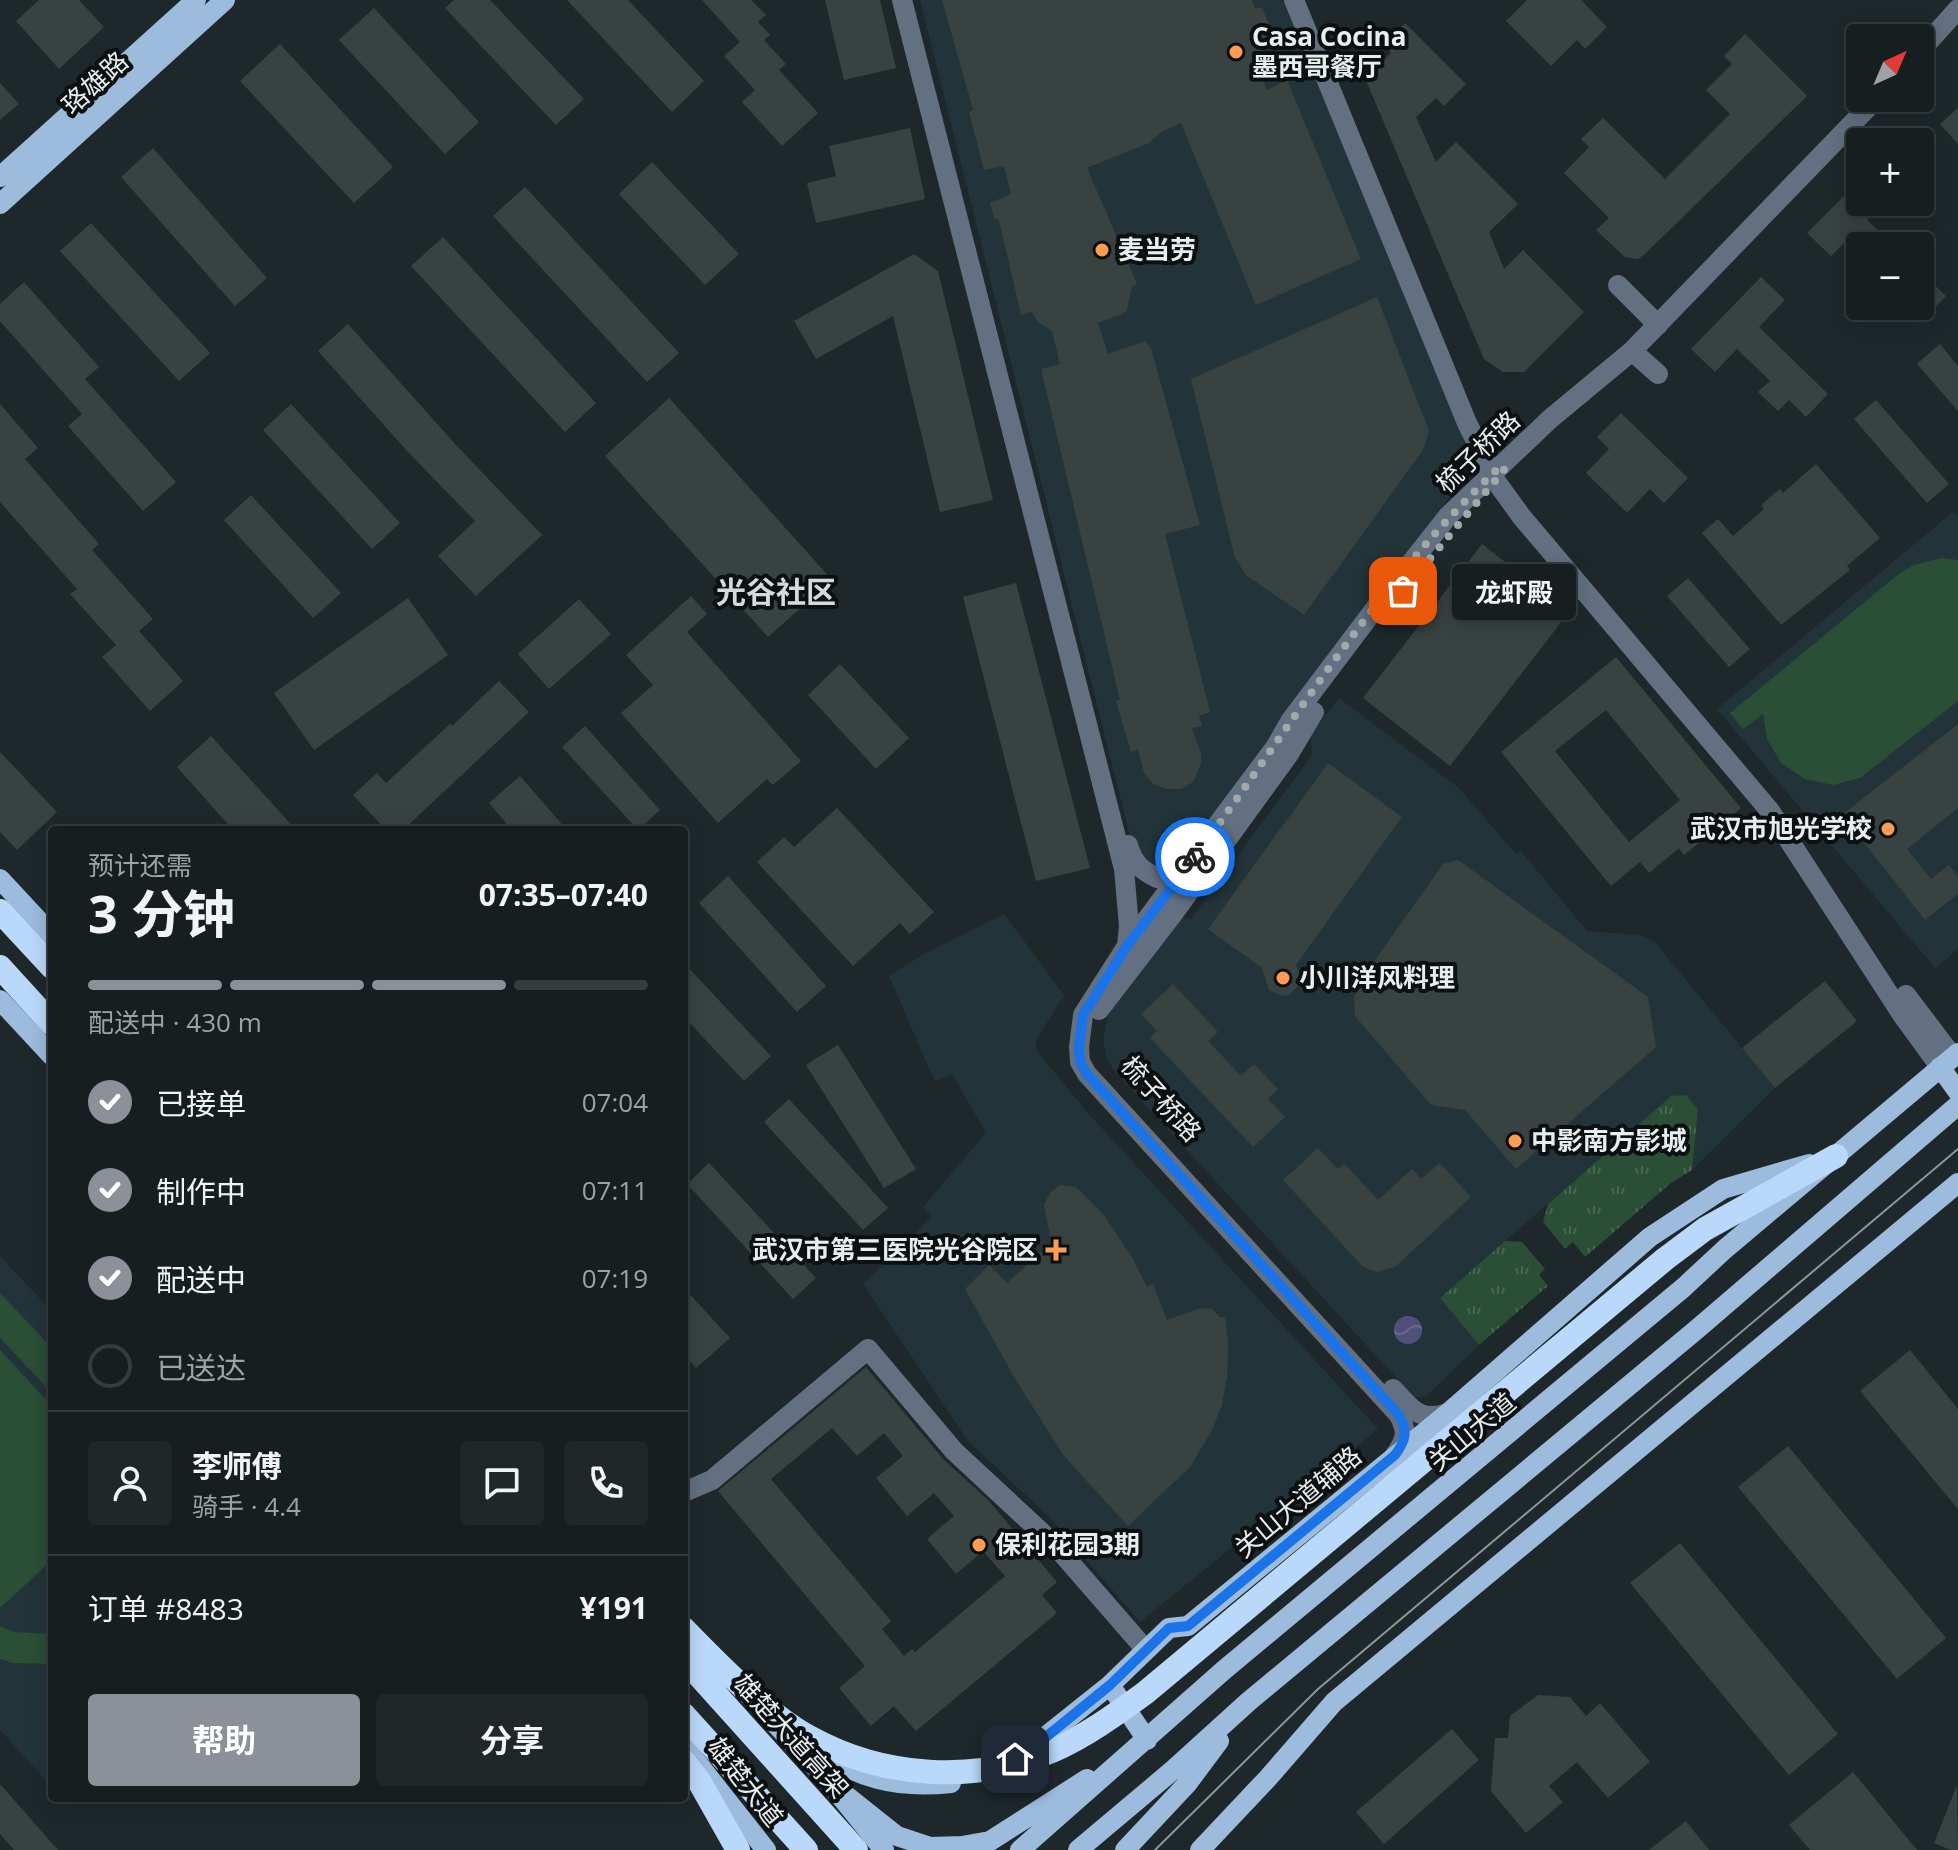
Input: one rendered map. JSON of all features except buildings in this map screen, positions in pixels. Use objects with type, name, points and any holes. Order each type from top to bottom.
[{"type":"highway","points":[[0,911],[48,963]]},
{"type":"highway","points":[[0,967],[48,1020]]},
{"type":"highway","points":[[688,1631],[777,1715],[808,1737],[850,1756],[929,1773],[975,1771],[1054,1750],[1101,1725],[1145,1693],[1665,1259],[1705,1229],[1836,1156]]},
{"type":"highway","name":"雄楚大道高架","points":[[688,1663],[856,1850]]},
{"type":"highway","points":[[688,1719],[806,1850]]},
{"type":"highway","points":[[688,1767],[738,1850]]},
{"type":"main road","name":"珞雄路","points":[[0,177],[196,0]]},
{"type":"main road","name":"珞雄路","points":[[0,204],[225,0]]},
{"type":"main road","points":[[0,879],[48,931]]},
{"type":"main road","points":[[0,1000],[48,1052]]},
{"type":"main road","points":[[1952,1060],[1958,1092]]},
{"type":"main road","name":"关山大道","points":[[1020,1850],[1224,1670],[1485,1455],[1952,1060]]},
{"type":"main road","points":[[1078,1850],[1248,1702],[1696,1330],[1958,1105]]},
{"type":"main road","name":"关山大道辅路","points":[[776,1725],[842,1768],[874,1780],[947,1783],[978,1777],[1025,1754],[1110,1685],[1169,1628],[1188,1626],[1448,1413],[1662,1229],[1723,1189],[1836,1156]]},
{"type":"main road","points":[[1200,1850],[1334,1702],[1958,1183]]},
{"type":"main road","points":[[1188,1626],[1224,1670]]},
{"type":"main road","points":[[688,1631],[829,1782],[884,1850]]},
{"type":"main road","points":[[829,1782],[897,1836],[930,1847],[990,1841],[1147,1740],[1110,1685]]},
{"type":"main road","points":[[1125,1850],[1187,1784],[1248,1702]]},
{"type":"main road","name":"雄楚大道","points":[[688,1751],[765,1849]]},
{"type":"street","points":[[902,0],[1124,869],[1129,926],[1127,946]]},
{"type":"street","points":[[914,0],[1131,856],[1140,870],[1157,878],[1187,867]]},
{"type":"street","points":[[1294,0],[1467,423],[1498,472],[1550,536],[1776,803],[1952,1060]]},
{"type":"street","points":[[1307,0],[1498,472]]},
{"type":"street","points":[[1934,36],[1958,9]]},
{"type":"street","name":"梳子桥路","points":[[1395,1455],[1404,1441],[1406,1429],[1399,1415],[1109,1098],[1080,1062],[1079,1032],[1083,1015],[1127,946],[1276,746],[1291,720],[1448,516],[1498,472],[1550,419],[1632,351],[1846,144]]},
{"type":"street","points":[[1618,285],[1658,325]]},
{"type":"street","points":[[1632,351],[1658,374]]},
{"type":"street","name":"梳子桥路","points":[[1448,1413],[1434,1418],[1423,1417],[1412,1409],[1105,1077],[1093,1054],[1092,1042],[1096,1016],[1103,1004],[1280,767],[1302,729],[1385,613],[1498,472]]},
{"type":"street","points":[[688,1490],[712,1480],[868,1349],[954,1451],[1053,1543],[1146,1650]]},
{"type":"shaded area","points":[[920,0],[1288,0],[1463,432],[1465,459],[1455,490],[1343,636],[1175,866],[1169,869],[1151,866],[1134,852]]},
{"type":"shaded area","name":"武汉市旭光学校","points":[[1954,511],[1958,516],[1958,949],[1935,968],[1717,709]]},
{"type":"shaded area","points":[[1339,698],[1459,788],[1516,854],[1521,851],[1587,931],[1641,935],[1654,941],[1775,1088],[1692,1170],[1698,1110],[1671,1096],[1440,1298],[1479,1345],[1427,1396],[1415,1398],[1115,1072],[1107,1059],[1103,1040],[1113,1006],[1177,917],[1191,919],[1312,755],[1311,734]]},
{"type":"shaded area","name":"武汉市第三医院光谷院区","points":[[1004,914],[1064,995],[1035,1042],[1038,1052],[1087,1112],[1378,1429],[1140,1622],[1049,1517],[968,1441],[863,1284],[932,1217],[923,1207],[986,1133],[952,1074],[935,1082],[889,976],[924,954]]},
{"type":"shaded area","points":[[0,1256],[48,1307],[48,1783],[0,1730]]},
{"type":"green space","points":[[1941,558],[1958,560],[1958,701],[1860,778],[1833,785],[1805,779],[1781,763],[1767,739],[1763,714],[1743,729],[1730,713],[1901,572]]},
{"type":"green space","points":[[1686,1095],[1698,1110],[1692,1170],[1671,1183],[1585,1257],[1573,1242],[1565,1249],[1543,1222],[1548,1204],[1671,1096]]},
{"type":"green space","points":[[1505,1241],[1522,1242],[1545,1269],[1539,1275],[1548,1286],[1479,1345],[1440,1298]]},
{"type":"green space","points":[[0,1293],[48,1344],[48,1389],[0,1338]]},
{"type":"green space","points":[[0,1350],[48,1402],[48,1564],[0,1608]]},
{"type":"green space","points":[[0,1626],[14,1632],[48,1634],[48,1664],[12,1663],[0,1659]]},
{"type":"water","points":[[1408,1316],[1418,1320],[1422,1330],[1418,1340],[1408,1344],[1398,1340],[1394,1330],[1398,1320]]},
{"type":"tram line","points":[[1155,1850],[1318,1689],[1958,1149]]},
{"type":"way so far","points":[[1195,857],[1276,746],[1291,720],[1377,606],[1448,516],[1502,465],[1504,470],[1403,591]]},
{"type":"place","name":"Casa Cocina 墨西哥餐厅","points":[[1236,52]]},
{"type":"place","name":"麦当劳","points":[[1102,250]]},
{"type":"place","name":"龙虾殿","points":[[1403,591]]},
{"type":"place","name":"武汉市旭光学校","points":[[1888,829]]},
{"type":"place","name":"小川洋风料理","points":[[1283,978]]},
{"type":"place","name":"中影南方影城","points":[[1515,1141]]},
{"type":"place","name":"武汉市第三医院光谷院区","points":[[1056,1250]]},
{"type":"place","name":"保利花园3期","points":[[979,1545]]},
{"type":"district","name":"光谷社区","points":[[776,593]]},
{"type":"route","points":[[1015,1759],[1110,1685],[1169,1628],[1188,1626],[1395,1455],[1404,1441],[1406,1429],[1399,1415],[1087,1074],[1080,1062],[1079,1032],[1083,1015],[1127,946],[1195,857]]}]
